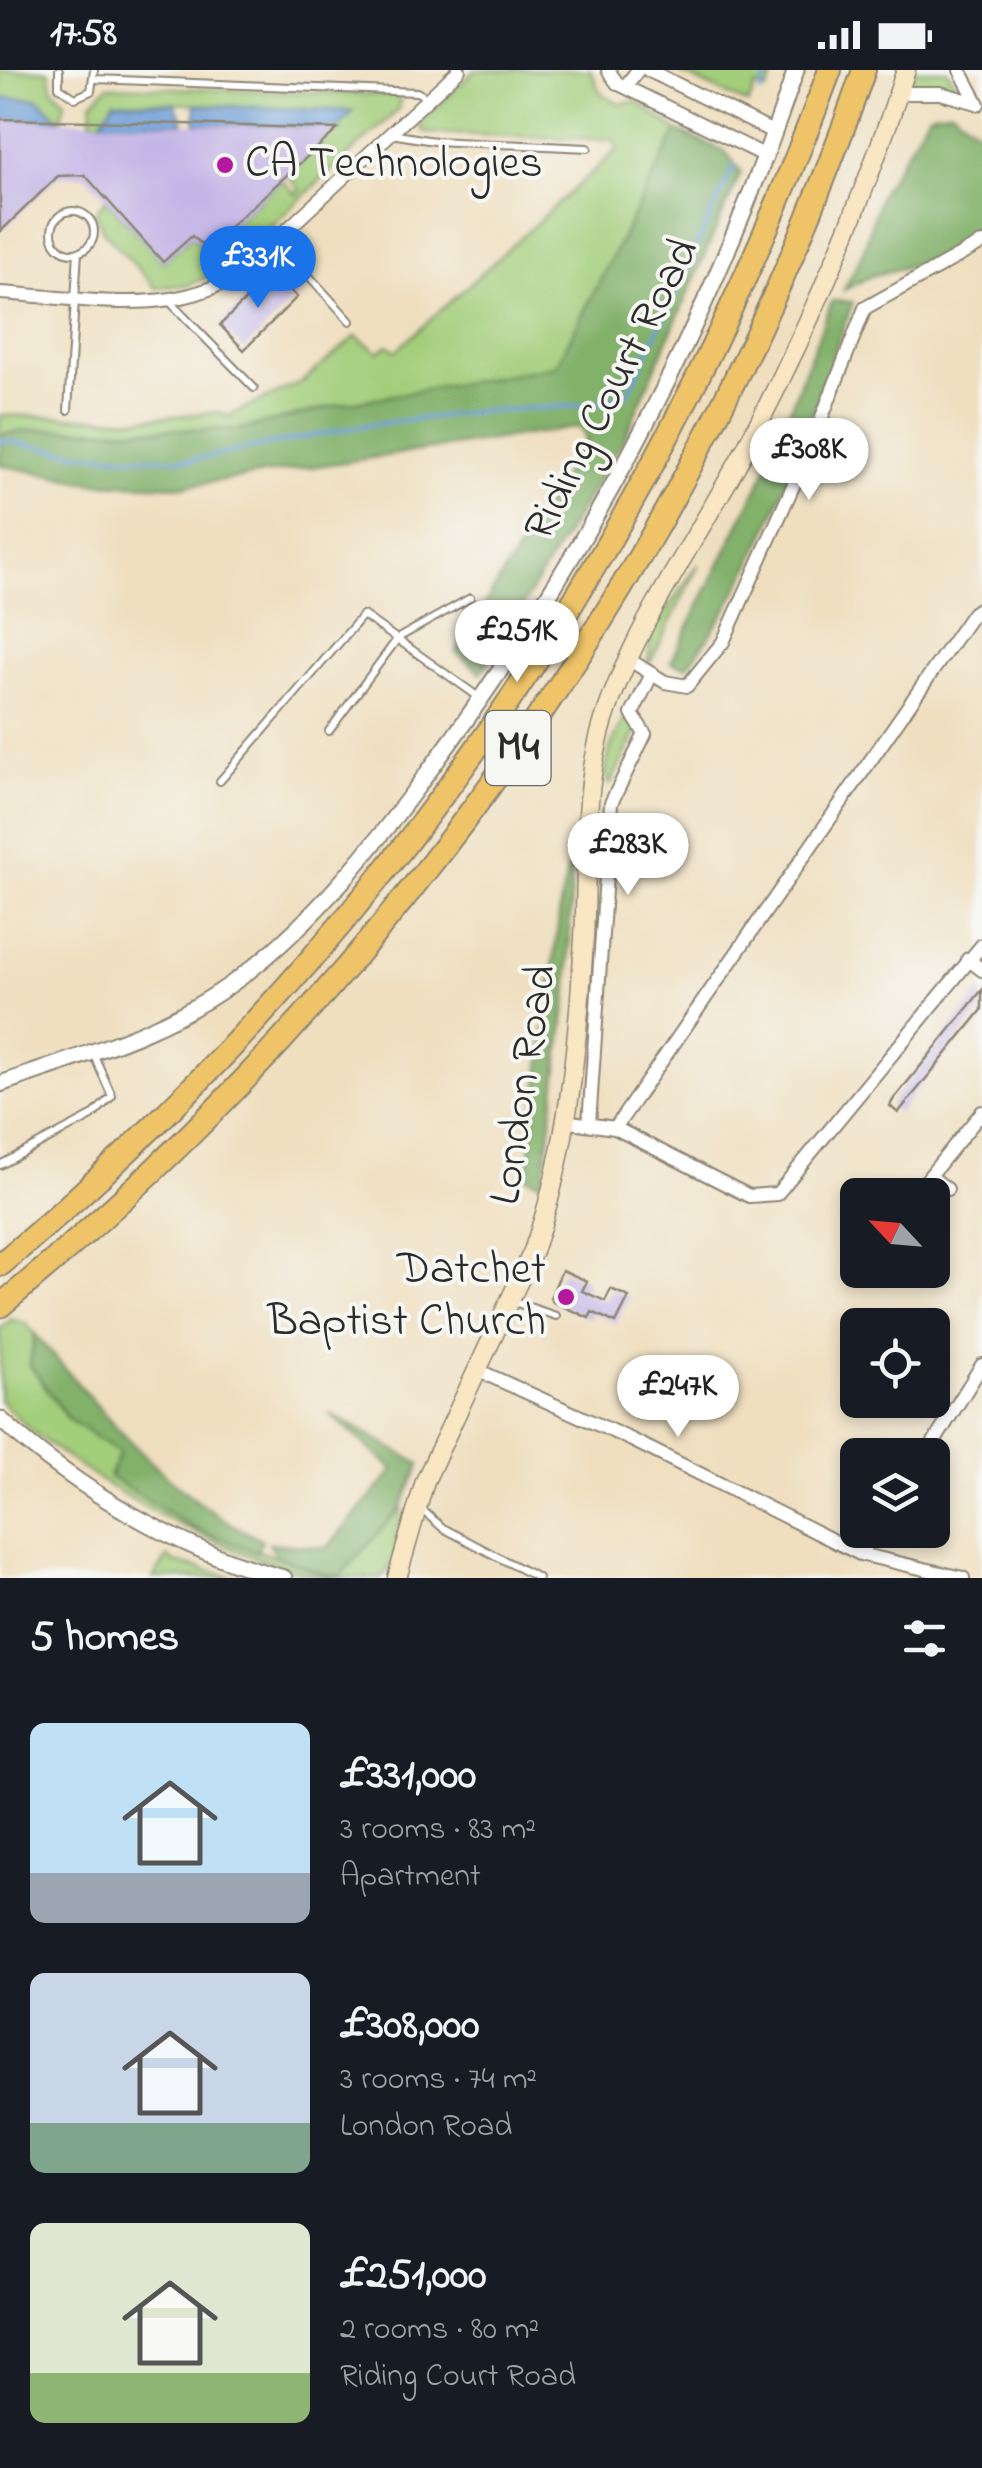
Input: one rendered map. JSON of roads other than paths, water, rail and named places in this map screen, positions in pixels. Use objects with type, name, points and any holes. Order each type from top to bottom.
[{"type":"highway","name":"M4","points":[[0,1265],[110,1169],[230,1050],[366,895],[485,739],[593,574],[701,376],[771,223],[830,70]]},
{"type":"highway","name":"M4","points":[[0,1306],[122,1202],[234,1092],[357,957],[490,788],[625,584],[716,419],[791,260],[864,70]]},
{"type":"main road","name":"London Road","points":[[397,1578],[416,1508],[547,1212],[564,1121],[582,972],[591,786],[604,722],[628,659],[746,447],[803,333],[906,70]]},
{"type":"street","points":[[0,294],[170,302],[213,291],[253,268],[276,240],[459,70]]},
{"type":"street","points":[[608,70],[613,80],[766,156]]},
{"type":"street","points":[[627,84],[638,70]]},
{"type":"street","points":[[648,70],[775,133]]},
{"type":"street","name":"Riding Court Road","points":[[0,1084],[164,1024],[204,1001],[277,948],[358,864],[481,699],[592,523],[696,322],[766,156],[796,70]]},
{"type":"street","points":[[960,70],[980,106]]},
{"type":"street","points":[[899,93],[940,93],[980,106]]},
{"type":"street","points":[[628,659],[652,674],[687,686],[723,642],[807,454],[865,308],[982,243]]},
{"type":"street","points":[[615,1128],[973,613],[982,607]]},
{"type":"street","points":[[589,1124],[612,803],[645,734],[632,714],[652,674]]},
{"type":"street","points":[[564,1121],[615,1128],[749,1196],[777,1194],[982,945]]},
{"type":"street","points":[[968,959],[982,970]]},
{"type":"street","points":[[933,1178],[930,1176],[982,1112]]},
{"type":"street","points":[[937,1438],[982,1365]]},
{"type":"street","points":[[477,1370],[632,1440],[860,1554],[963,1578]]},
{"type":"street","points":[[0,1419],[94,1491],[181,1539],[284,1578]]},
{"type":"street","points":[[860,1554],[864,1548]]},
{"type":"lane","points":[[60,70],[60,87],[74,98],[92,91],[94,70]]},
{"type":"lane","points":[[96,80],[416,92],[428,98]]},
{"type":"lane","points":[[390,134],[434,141],[588,148]]},
{"type":"lane","points":[[66,213],[85,215],[93,226],[89,246],[78,252],[64,251],[53,235],[56,222],[66,213]]},
{"type":"lane","points":[[276,240],[350,321]]},
{"type":"lane","points":[[68,410],[78,252]]},
{"type":"lane","points":[[170,302],[254,388]]},
{"type":"lane","points":[[329,730],[398,638],[470,598]]},
{"type":"lane","points":[[220,781],[363,614],[481,699]]},
{"type":"lane","points":[[0,1165],[92,1116],[112,1096],[92,1052]]},
{"type":"lane","points":[[510,1301],[556,1316]]},
{"type":"lane","points":[[416,1508],[443,1528],[538,1578]]},
{"type":"water","points":[[0,98],[38,99],[61,121],[0,119]]},
{"type":"water","points":[[114,101],[175,104],[184,124],[101,122]]},
{"type":"water","points":[[195,105],[353,111],[338,129],[196,125]]},
{"type":"waterway","points":[[761,93],[767,70]]},
{"type":"waterway","points":[[0,440],[81,454],[191,460],[367,425],[485,411],[592,405],[629,392],[734,166]]},
{"type":"place","name":"CA Technologies","points":[[225,165]]},
{"type":"place","name":"Datchet Baptist Church","points":[[566,1297]]}]
